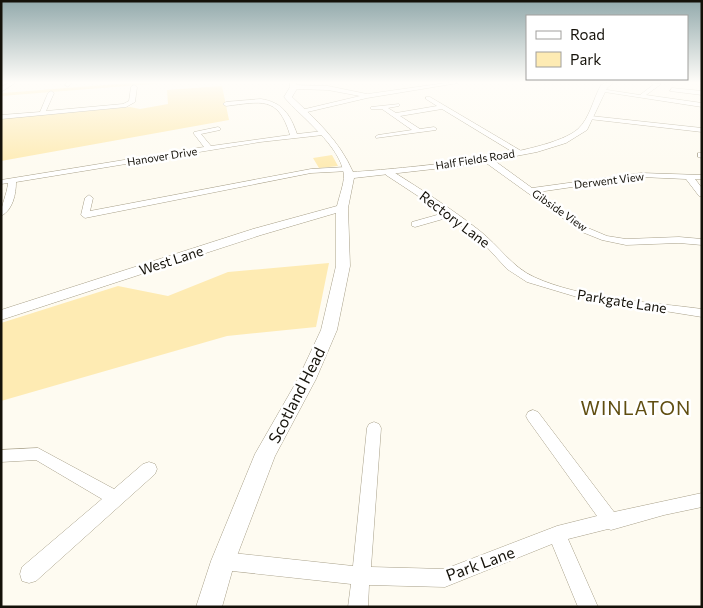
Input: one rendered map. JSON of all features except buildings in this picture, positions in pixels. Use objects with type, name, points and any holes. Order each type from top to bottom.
[{"type":"street","points":[[1,117],[69,111]]},
{"type":"street","points":[[285,111],[294,136]]},
{"type":"street","points":[[89,198],[85,215],[311,171],[348,172],[340,153],[303,111]]},
{"type":"street","points":[[389,111],[418,131]]},
{"type":"street","points":[[394,115],[416,111]]},
{"type":"street","points":[[449,111],[519,152]]},
{"type":"street","points":[[593,111],[591,118],[702,130]]},
{"type":"street","name":"Half Fields Road","points":[[348,172],[389,173],[519,152],[557,143],[577,135],[591,118]]},
{"type":"street","points":[[209,148],[196,133],[218,129]]},
{"type":"street","points":[[378,137],[434,129]]},
{"type":"street","name":"Hanover Drive","points":[[1,182],[209,148],[323,133]]},
{"type":"street","name":"Gibside View","points":[[485,158],[585,230],[605,238],[626,242],[679,240],[702,242]]},
{"type":"street","name":"Scotland Head","points":[[209,607],[223,561],[265,454],[307,379],[329,330],[343,266],[342,208],[348,172]]},
{"type":"street","name":"Rectory Lane","points":[[389,173],[451,214],[489,244],[514,270],[543,285]]},
{"type":"street","name":"Derwent View","points":[[531,191],[641,175],[702,177]]},
{"type":"street","points":[[688,176],[702,194]]},
{"type":"street","points":[[1,212],[6,208],[12,192],[12,180]]},
{"type":"street","name":"West Lane","points":[[1,315],[257,232],[342,208]]},
{"type":"street","points":[[415,224],[451,214]]},
{"type":"street","name":"Parkgate Lane","points":[[543,285],[566,292],[702,313]]},
{"type":"street","points":[[533,416],[611,522]]},
{"type":"street","points":[[358,607],[374,428]]},
{"type":"street","points":[[1,456],[38,454],[115,498]]},
{"type":"street","points":[[29,574],[148,469]]},
{"type":"street","name":"Park Lane","points":[[223,561],[361,576],[445,578],[557,534],[611,522],[664,507],[702,500]]},
{"type":"street","points":[[557,534],[588,607]]},
{"type":"green space","points":[[83,111],[227,111],[229,120],[1,161],[1,119]]},
{"type":"green space","points":[[332,155],[338,166],[319,168],[313,158]]},
{"type":"green space","points":[[329,263],[316,327],[227,336],[1,401],[1,323],[118,286],[168,296],[228,272]]},
{"type":"district","name":"WINLATON","points":[[636,407]]}]
